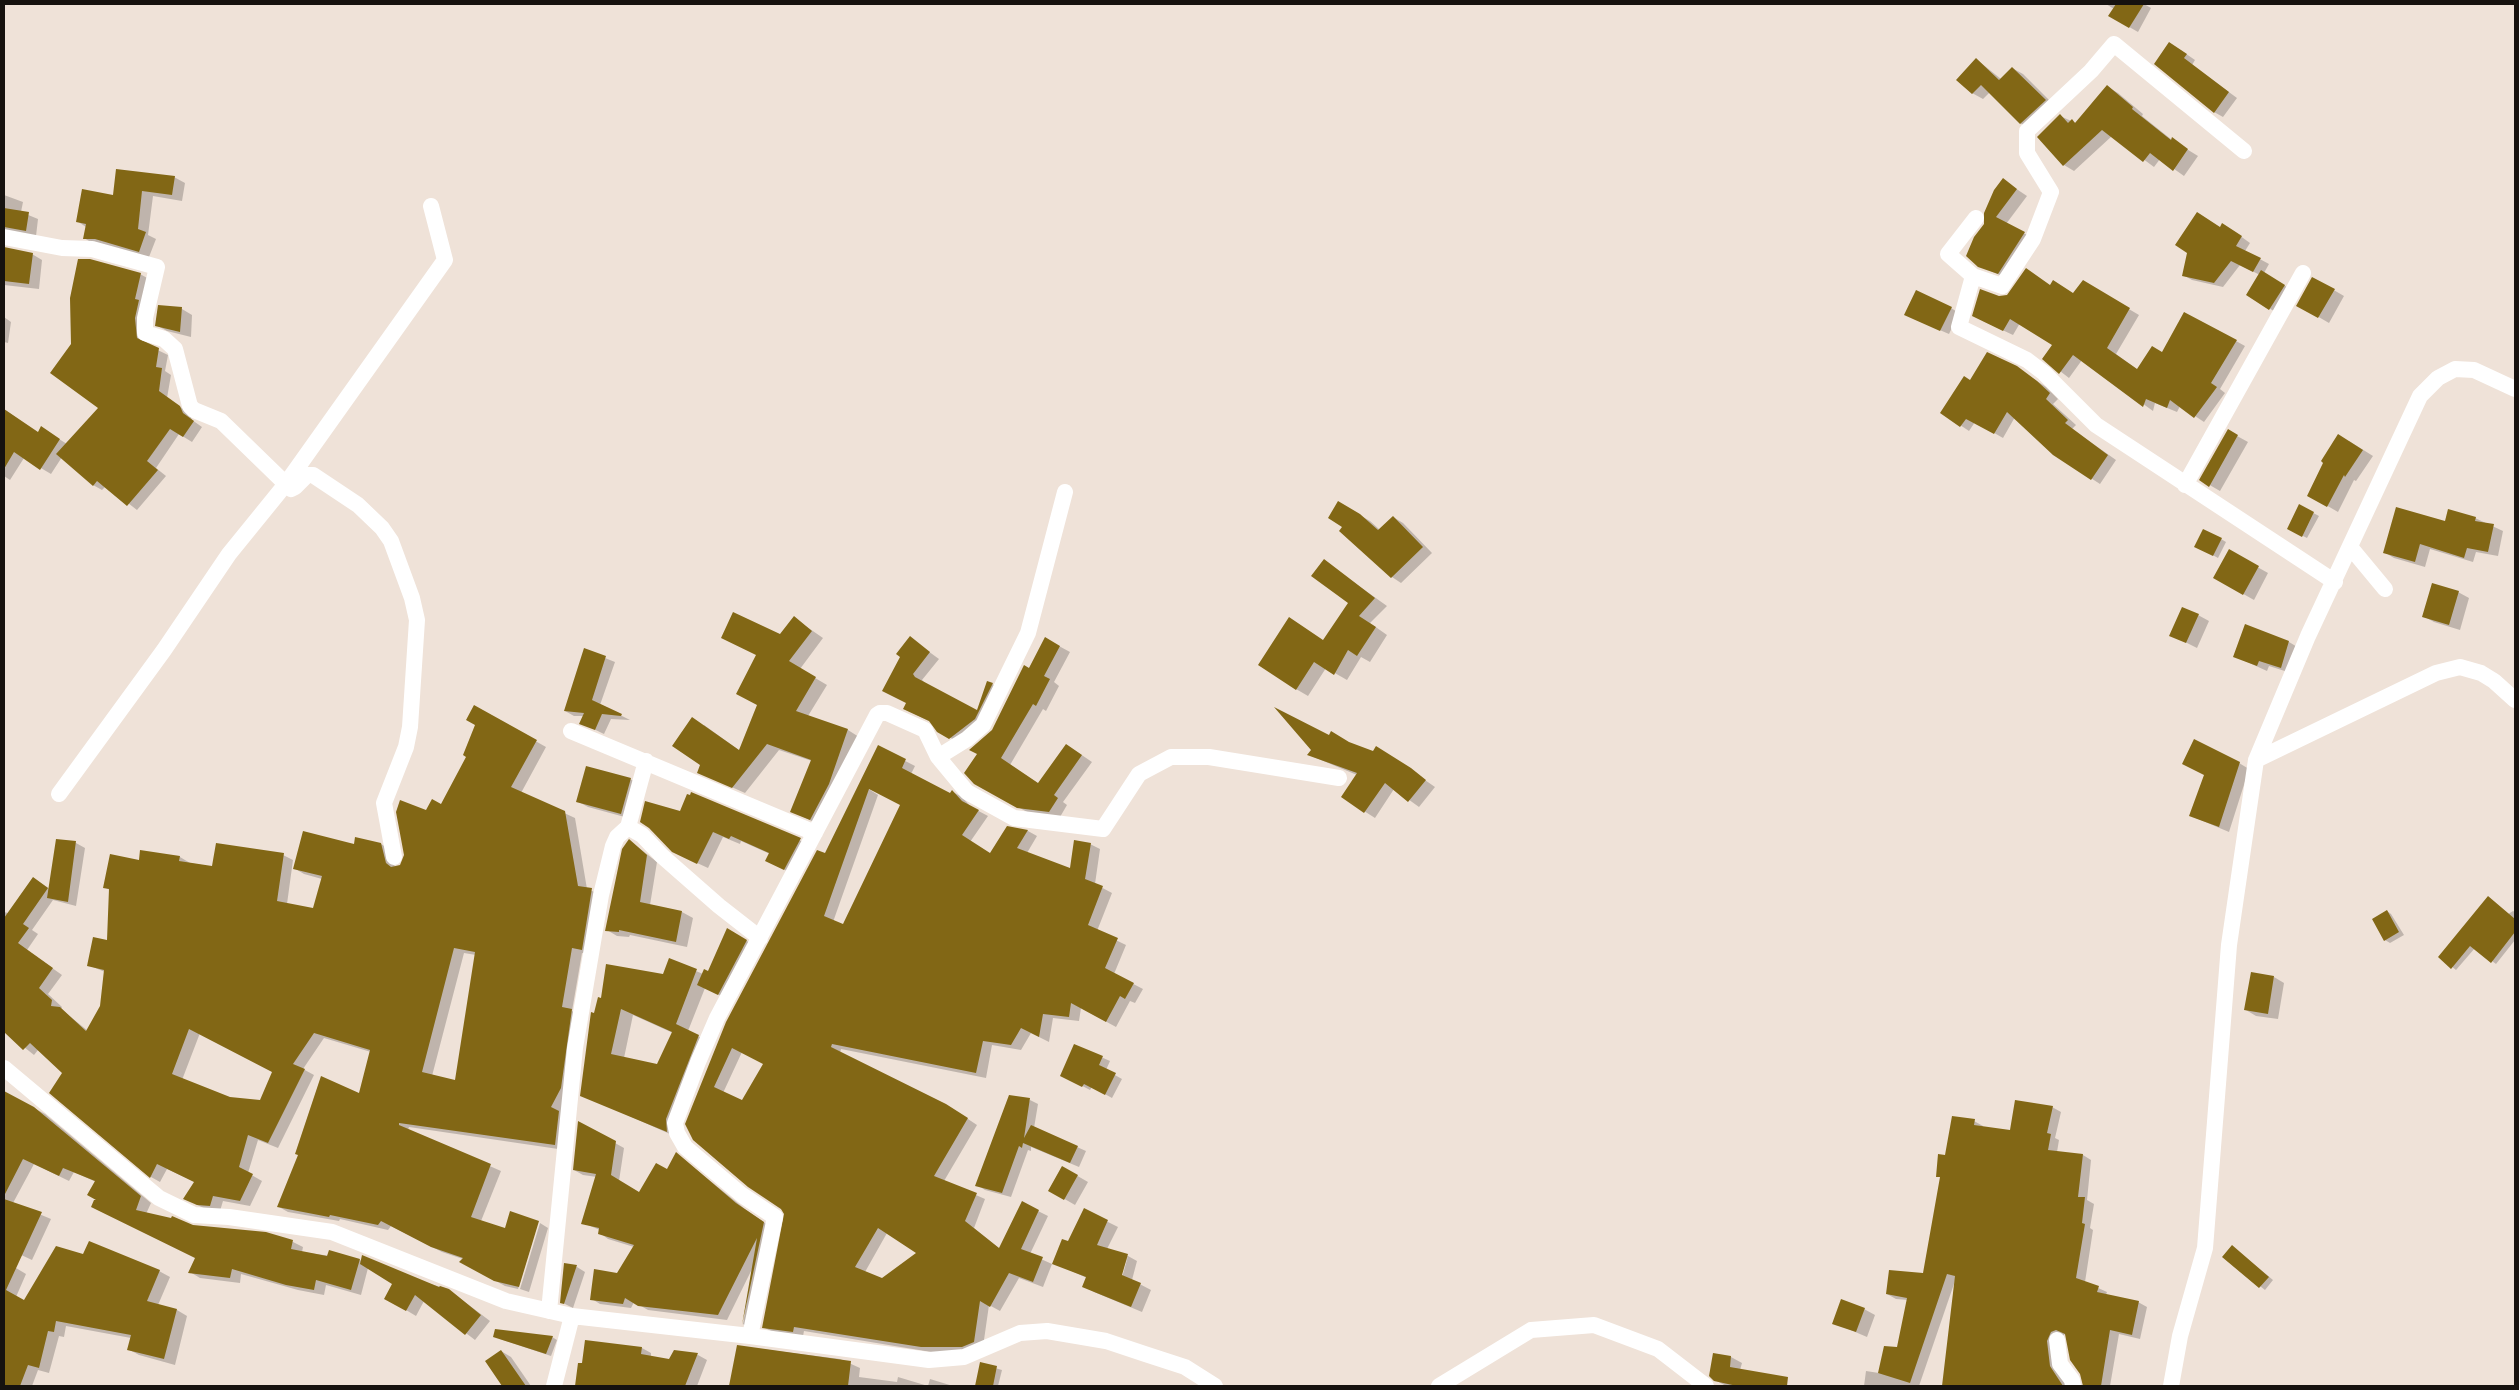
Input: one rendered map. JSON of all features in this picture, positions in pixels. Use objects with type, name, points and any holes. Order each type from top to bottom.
[{"type":"street","points":[[1976,218],[1948,254],[1973,276],[2002,286],[2033,239],[2051,192],[2028,153],[2027,131],[2091,71],[2114,44],[2244,151]]},
{"type":"street","points":[[59,794],[164,650],[229,554],[285,485],[445,260],[431,206]]},
{"type":"street","points":[[4,237],[62,248],[92,249],[157,266],[145,318],[145,333],[164,339],[175,348],[190,406],[194,410],[222,421],[290,489],[295,488],[307,475],[313,475],[348,498],[368,515],[391,541],[415,607],[417,620],[410,727],[406,747],[384,804],[394,857]]},
{"type":"street","points":[[2185,485],[2303,273]]},
{"type":"street","points":[[1973,276],[1959,327],[2027,360],[2044,373],[2096,425],[2335,582]]},
{"type":"street","points":[[2171,1386],[2180,1336],[2205,1248],[2229,945],[2256,760],[2308,636],[2351,548],[2420,396],[2438,378],[2455,369],[2474,370],[2515,389]]},
{"type":"street","points":[[938,757],[967,739],[983,725],[1028,633],[1065,492]]},
{"type":"street","points":[[2351,548],[2385,589]]},
{"type":"street","points":[[2256,760],[2436,673],[2460,668],[2481,673],[2494,681],[2515,700]]},
{"type":"street","points":[[750,1336],[775,1217],[742,1195],[684,1147],[675,1123],[714,1026],[880,713],[888,713],[925,730],[938,757],[967,792],[1014,818],[1103,829],[1139,774],[1171,757],[1209,757],[1339,778]]},
{"type":"street","points":[[571,731],[646,760],[815,833]]},
{"type":"street","points":[[549,1311],[576,1048],[601,895],[613,846],[617,837],[628,827],[646,760]]},
{"type":"street","points":[[628,827],[642,835],[662,856],[719,906],[760,938]]},
{"type":"street","points":[[4,1068],[159,1198],[194,1215],[229,1217],[332,1232],[498,1298],[572,1316],[750,1336],[929,1360],[964,1357],[1020,1333],[1047,1331],[1106,1341],[1185,1367],[1215,1386]]},
{"type":"street","points":[[554,1386],[572,1316]]},
{"type":"street","points":[[1439,1386],[1531,1330],[1594,1325],[1658,1349],[1706,1386]]},
{"type":"street","points":[[2057,1340],[2060,1364],[2072,1380],[2073,1386]]},
{"type":"building","points":[[2116,4],[2144,4],[2129,28],[2108,16]]},
{"type":"building","points":[[2169,42],[2187,54],[2184,58],[2229,92],[2214,113],[2154,64]]},
{"type":"building","points":[[1976,58],[1999,80],[2012,67],[2046,100],[2020,124],[1981,85],[1972,94],[1956,80]]},
{"type":"building","points":[[2107,85],[2133,107],[2132,109],[2171,140],[2172,137],[2188,149],[2173,171],[2150,153],[2143,162],[2102,130],[2063,166],[2037,137],[2060,114],[2068,123],[2072,119],[2075,123]]},
{"type":"building","points":[[116,169],[175,176],[172,195],[142,191],[138,229],[146,232],[139,252],[95,239],[83,239],[86,224],[76,222],[82,189],[113,195]]},
{"type":"building","points":[[2003,178],[2017,189],[1996,217],[2025,232],[1998,274],[1978,267],[1966,256],[1974,237],[1984,224],[1984,213],[1994,190]]},
{"type":"building","points":[[4,208],[29,212],[26,231],[4,227]]},
{"type":"building","points":[[2197,212],[2220,227],[2222,223],[2242,236],[2236,246],[2261,258],[2253,272],[2231,261],[2214,283],[2182,276],[2187,253],[2175,245]]},
{"type":"building","points":[[4,247],[33,253],[29,284],[4,281]]},
{"type":"building","points":[[78,259],[90,259],[141,273],[135,299],[139,300],[135,318],[137,338],[159,348],[156,367],[162,368],[159,391],[180,406],[183,413],[194,421],[183,437],[170,429],[147,461],[158,470],[127,506],[97,481],[93,486],[56,454],[98,408],[50,373],[71,344],[70,298]]},
{"type":"building","points":[[2026,268],[2050,285],[2053,280],[2073,293],[2083,280],[2130,308],[2107,348],[2137,369],[2152,346],[2162,352],[2184,312],[2237,340],[2211,383],[2217,387],[2194,418],[2170,400],[2167,408],[2146,399],[2143,407],[2073,355],[2059,374],[2042,359],[2052,345],[2010,319],[2003,331],[1972,316],[1980,289],[1999,296],[2007,295]]},
{"type":"building","points":[[2261,270],[2285,285],[2269,310],[2246,295]]},
{"type":"building","points":[[2312,277],[2335,289],[2318,318],[2296,306]]},
{"type":"building","points":[[1916,290],[1952,307],[1940,331],[1904,315]]},
{"type":"building","points":[[158,305],[182,307],[180,332],[155,326]]},
{"type":"building","points":[[1987,352],[2017,366],[2037,381],[2050,393],[2046,399],[2068,420],[2065,423],[2108,455],[2091,480],[2053,455],[2007,412],[1994,434],[1966,419],[1960,427],[1940,413],[1964,376],[1970,380]]},
{"type":"building","points":[[4,409],[38,432],[41,426],[60,439],[40,470],[14,452],[4,469]]},
{"type":"building","points":[[2228,429],[2238,435],[2209,487],[2199,480]]},
{"type":"building","points":[[2338,434],[2363,450],[2345,477],[2344,475],[2327,507],[2307,496],[2323,463],[2321,461]]},
{"type":"building","points":[[1338,501],[1360,514],[1378,530],[1393,516],[1423,547],[1391,578],[1339,531],[1342,527],[1328,518]]},
{"type":"building","points":[[2299,504],[2314,512],[2302,537],[2287,529]]},
{"type":"building","points":[[2396,507],[2445,521],[2448,509],[2476,517],[2475,521],[2494,524],[2488,552],[2467,548],[2464,558],[2420,544],[2415,562],[2383,553]]},
{"type":"building","points":[[2203,529],[2222,538],[2213,556],[2194,547]]},
{"type":"building","points":[[2229,549],[2259,566],[2243,595],[2213,578]]},
{"type":"building","points":[[1324,559],[1375,598],[1359,616],[1376,627],[1357,656],[1348,650],[1334,675],[1314,662],[1296,690],[1258,665],[1289,617],[1323,640],[1348,603],[1311,576]]},
{"type":"building","points":[[2432,583],[2459,591],[2449,625],[2422,617]]},
{"type":"building","points":[[2182,607],[2199,614],[2186,643],[2169,636]]},
{"type":"building","points":[[733,612],[780,634],[794,616],[812,631],[789,661],[816,677],[796,711],[848,729],[829,784],[810,820],[790,812],[811,760],[767,744],[732,788],[697,773],[700,765],[672,746],[692,717],[739,750],[757,705],[736,694],[756,655],[721,638]]},
{"type":"building","points":[[2245,624],[2289,641],[2281,668],[2259,661],[2257,666],[2233,657]]},
{"type":"building","points":[[910,636],[930,652],[913,674],[915,677],[977,710],[987,681],[993,683],[975,719],[949,739],[937,732],[929,721],[903,709],[906,703],[882,691],[900,657],[896,654]]},
{"type":"building","points":[[1045,637],[1060,646],[1044,676],[1050,679],[1036,706],[1033,704],[1001,758],[1038,783],[1066,744],[1082,755],[1054,795],[1058,798],[1049,812],[1017,808],[974,784],[964,773],[977,754],[969,750],[992,730],[1024,665],[1029,668]]},
{"type":"building","points":[[584,648],[606,656],[592,700],[622,714],[621,716],[602,714],[595,730],[579,724],[584,713],[564,711]]},
{"type":"building","points":[[474,705],[537,740],[511,787],[565,811],[578,886],[592,888],[582,950],[572,948],[562,1007],[572,1009],[561,1088],[551,1107],[559,1111],[555,1145],[399,1123],[399,1125],[491,1164],[471,1217],[505,1228],[510,1211],[539,1221],[519,1287],[494,1281],[459,1262],[463,1258],[431,1247],[381,1221],[378,1225],[277,1207],[298,1155],[295,1154],[321,1076],[359,1093],[370,1050],[314,1033],[293,1064],[305,1069],[268,1143],[248,1135],[239,1167],[253,1174],[240,1201],[213,1196],[210,1206],[197,1205],[183,1199],[194,1182],[157,1164],[150,1178],[49,1093],[62,1073],[30,1043],[23,1050],[4,1032],[4,918],[33,877],[48,888],[23,924],[29,928],[18,943],[53,968],[39,988],[52,1000],[51,1006],[60,1007],[86,1031],[100,1006],[104,970],[87,966],[93,937],[107,940],[109,889],[103,888],[110,854],[139,860],[140,850],[180,856],[179,861],[212,866],[216,843],[284,853],[277,901],[313,908],[322,876],[293,869],[303,831],[354,844],[355,837],[381,843],[386,863],[391,867],[400,865],[404,855],[396,812],[400,800],[426,810],[432,799],[441,804],[466,757],[463,755],[475,725],[466,720]],"holes":[[[454,948],[475,952],[455,1080],[422,1072]],[[189,1029],[272,1072],[260,1100],[230,1097],[172,1074]]]},
{"type":"building","points":[[1274,707],[1329,735],[1331,731],[1349,742],[1373,751],[1376,746],[1426,780],[1408,802],[1385,783],[1364,813],[1341,797],[1357,773],[1307,755],[1311,750]]},
{"type":"building","points":[[2194,739],[2240,762],[2219,827],[2189,816],[2204,775],[2182,764]]},
{"type":"building","points":[[878,745],[906,759],[902,768],[950,793],[952,790],[962,801],[979,810],[962,835],[990,853],[1007,826],[1028,830],[1017,848],[1070,868],[1074,840],[1091,843],[1085,879],[1103,886],[1088,925],[1118,938],[1105,968],[1134,983],[1125,999],[1120,996],[1106,1022],[1071,1003],[1069,1017],[1043,1014],[1039,1037],[1021,1028],[1011,1045],[983,1041],[976,1073],[832,1044],[831,1047],[946,1104],[968,1118],[934,1176],[977,1193],[965,1221],[999,1248],[1022,1201],[1039,1210],[1021,1249],[1043,1257],[1033,1282],[1009,1273],[990,1307],[980,1301],[974,1342],[962,1347],[921,1347],[794,1327],[793,1332],[762,1328],[784,1214],[781,1209],[748,1187],[693,1140],[685,1124],[726,1022],[817,850],[825,853]],"holes":[[[869,789],[900,805],[843,924],[824,916]],[[732,1048],[763,1064],[742,1100],[714,1087]],[[878,1228],[916,1253],[882,1278],[855,1267]]]},
{"type":"building","points":[[586,766],[631,778],[621,814],[576,802]]},
{"type":"building","points":[[691,792],[801,838],[784,870],[765,861],[769,853],[731,836],[729,839],[713,832],[697,864],[672,852],[649,828],[640,822],[645,801],[680,811],[687,794],[690,795]]},
{"type":"building","points":[[56,839],[76,841],[68,902],[47,898]]},
{"type":"building","points":[[629,839],[647,855],[640,902],[682,911],[676,942],[619,930],[619,932],[605,931],[622,849]]},
{"type":"building","points":[[2488,896],[2515,919],[2515,932],[2491,963],[2470,946],[2451,969],[2438,957]]},
{"type":"building","points":[[2387,910],[2399,932],[2384,941],[2372,919]]},
{"type":"building","points":[[727,928],[747,940],[718,995],[697,985],[704,969],[708,971]]},
{"type":"building","points":[[669,958],[697,969],[676,1024],[699,1035],[666,1119],[667,1132],[580,1096],[591,1012],[594,1013],[598,997],[601,998],[606,964],[663,974]],"holes":[[[621,1009],[672,1032],[657,1064],[611,1054]]]},
{"type":"building","points":[[2251,972],[2274,976],[2268,1014],[2244,1010]]},
{"type":"building","points":[[1074,1044],[1103,1056],[1099,1065],[1116,1073],[1105,1095],[1084,1084],[1082,1087],[1060,1076]]},
{"type":"building","points":[[4,1091],[34,1107],[141,1196],[136,1210],[171,1218],[172,1216],[193,1225],[266,1232],[293,1240],[291,1249],[327,1256],[329,1250],[360,1259],[351,1290],[316,1280],[314,1290],[286,1285],[232,1269],[230,1278],[188,1273],[195,1258],[91,1207],[94,1200],[96,1200],[87,1195],[95,1181],[63,1168],[59,1176],[23,1159],[4,1196]]},
{"type":"building","points":[[1009,1095],[1030,1098],[1024,1138],[1031,1125],[1078,1146],[1070,1163],[1023,1143],[1022,1148],[1019,1146],[1002,1193],[975,1186]]},
{"type":"building","points":[[2015,1100],[2053,1106],[2047,1133],[2051,1134],[2048,1150],[2083,1154],[2078,1197],[2085,1197],[2082,1223],[2085,1224],[2076,1278],[2099,1286],[2097,1292],[2139,1301],[2132,1335],[2110,1330],[2101,1386],[2083,1386],[2080,1374],[2070,1360],[2065,1334],[2056,1330],[2051,1332],[2047,1341],[2050,1366],[2063,1386],[1942,1386],[1955,1276],[1947,1274],[1910,1383],[1878,1373],[1884,1346],[1897,1347],[1907,1298],[1886,1294],[1889,1270],[1923,1273],[1940,1177],[1936,1177],[1938,1154],[1945,1155],[1952,1116],[1975,1119],[1974,1125],[2010,1130]]},
{"type":"building","points":[[578,1121],[616,1141],[611,1175],[639,1192],[656,1163],[667,1169],[676,1152],[736,1203],[764,1222],[742,1325],[757,1238],[718,1315],[638,1306],[625,1298],[623,1304],[590,1300],[594,1269],[617,1273],[634,1245],[598,1234],[599,1228],[581,1224],[596,1174],[573,1170]]},
{"type":"building","points":[[1062,1166],[1078,1175],[1064,1200],[1048,1191]]},
{"type":"building","points":[[4,1199],[42,1212],[6,1290],[24,1300],[56,1246],[83,1254],[89,1241],[160,1270],[147,1301],[177,1309],[164,1359],[127,1350],[131,1335],[56,1321],[54,1332],[48,1331],[39,1368],[28,1365],[20,1386],[4,1386]]},
{"type":"building","points":[[1084,1208],[1108,1220],[1097,1245],[1128,1254],[1122,1275],[1141,1283],[1131,1307],[1082,1287],[1086,1277],[1052,1264],[1062,1239],[1068,1241]]},
{"type":"building","points":[[2232,1245],[2269,1277],[2259,1288],[2222,1257]]},
{"type":"building","points":[[362,1255],[439,1287],[449,1289],[481,1315],[465,1335],[415,1295],[406,1311],[384,1299],[392,1284],[360,1264]]},
{"type":"building","points":[[564,1263],[577,1265],[564,1304],[560,1303]]},
{"type":"building","points":[[1841,1299],[1865,1308],[1856,1332],[1832,1324]]},
{"type":"building","points":[[495,1329],[553,1336],[546,1354],[493,1337]]},
{"type":"building","points":[[585,1340],[642,1347],[641,1354],[669,1359],[674,1350],[698,1353],[685,1386],[575,1386],[578,1363],[582,1363]]},
{"type":"building","points":[[737,1345],[851,1361],[848,1386],[729,1386]]},
{"type":"building","points":[[501,1350],[526,1386],[502,1386],[485,1361]]},
{"type":"building","points":[[1713,1353],[1731,1356],[1730,1367],[1788,1377],[1787,1386],[1737,1386],[1714,1381],[1709,1376]]},
{"type":"building","points":[[980,1362],[997,1366],[993,1386],[975,1386]]}]
